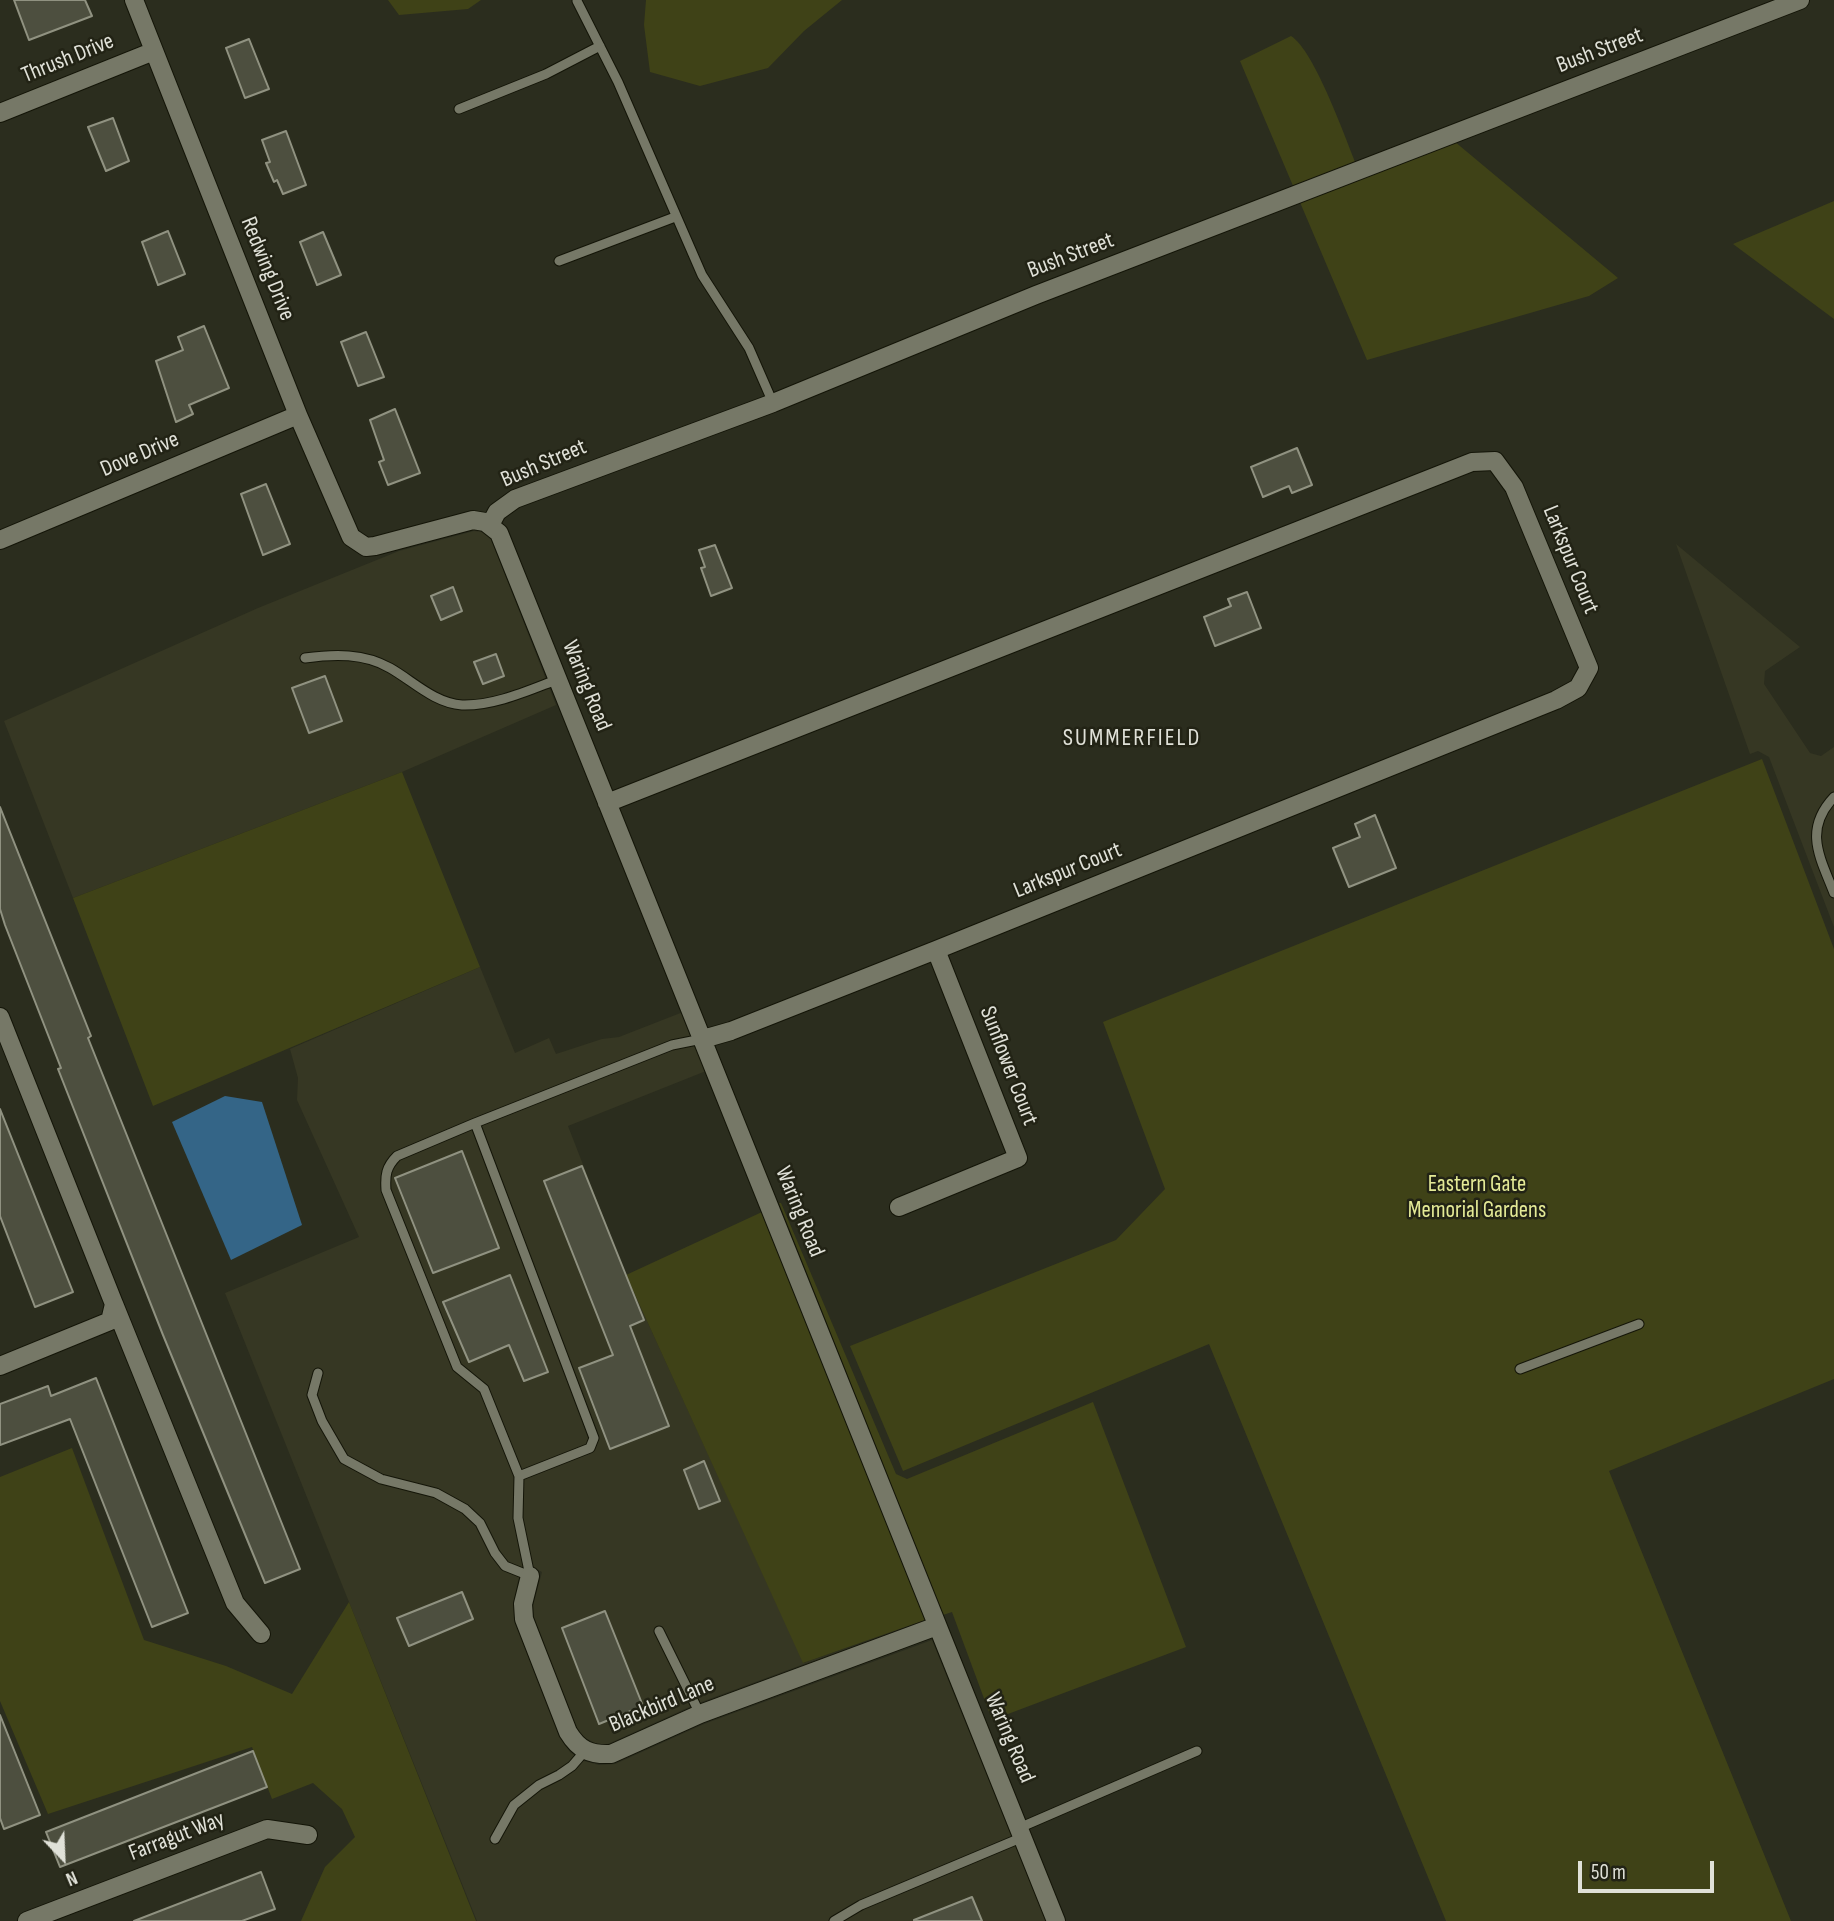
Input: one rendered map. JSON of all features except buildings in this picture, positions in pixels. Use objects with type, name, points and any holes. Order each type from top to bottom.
[{"type":"street","name":"Redwing Drive","points":[[134,0],[298,415],[351,537],[366,547],[472,520],[490,524]]},
{"type":"street","name":"Bush Street","points":[[490,524],[497,512],[515,499],[774,403],[1036,295],[1800,0]]},
{"type":"street","name":"Thrush Drive","points":[[0,113],[154,51]]},
{"type":"street","name":"Dove Drive","points":[[0,540],[298,415]]},
{"type":"street","name":"Larkspur Court","points":[[607,803],[1472,462],[1494,461],[1514,487],[1589,668],[1578,688],[1543,705],[936,950],[731,1031],[703,1039]]},
{"type":"street","name":"Waring Road","points":[[490,524],[499,533],[1056,1921]]},
{"type":"street","name":"Sunflower Court","points":[[899,1207],[1018,1158],[936,950]]},
{"type":"street","points":[[0,1017],[235,1603],[261,1634]]},
{"type":"street","points":[[0,1366],[110,1321],[114,1304]]},
{"type":"street","name":"Blackbird Lane","points":[[530,1576],[523,1604],[524,1619],[568,1732],[575,1743],[585,1751],[597,1755],[611,1754],[700,1714],[937,1626]]},
{"type":"street","name":"Farragut Way","points":[[27,1921],[267,1829],[308,1835]]},
{"type":"lane","points":[[577,1],[618,82],[674,217],[716,300],[749,348],[774,403]]},
{"type":"lane","points":[[458,109],[546,74],[600,46]]},
{"type":"lane","points":[[559,261],[674,217]]},
{"type":"lane","points":[[306,658],[334,654],[380,663],[442,701],[460,705],[498,700],[556,680]]},
{"type":"lane","points":[[1834,797],[1816,826],[1815,841],[1834,893]]},
{"type":"lane","points":[[530,1576],[518,1518],[519,1476],[484,1388],[457,1367],[386,1190],[385,1176],[388,1165],[397,1156],[672,1045],[703,1039]]},
{"type":"lane","points":[[475,1124],[594,1438],[590,1448],[519,1476]]},
{"type":"lane","points":[[1520,1370],[1639,1324]]},
{"type":"lane","points":[[318,1373],[313,1395],[322,1421],[344,1459],[381,1479],[436,1493],[465,1509],[480,1523],[495,1553],[505,1566],[530,1576]]},
{"type":"lane","points":[[659,1631],[700,1714]]},
{"type":"lane","points":[[495,1839],[514,1805],[539,1785],[572,1766],[585,1751]]},
{"type":"lane","points":[[834,1921],[861,1905],[1197,1751]]},
{"type":"shaded area","points":[[474,531],[483,532],[491,539],[556,705],[402,772],[73,898],[4,721],[258,608],[399,551]]},
{"type":"shaded area","points":[[1676,544],[1800,647],[1765,671],[1764,684],[1810,753],[1821,756],[1834,747],[1834,927],[1769,757],[1758,751],[1750,754]]},
{"type":"shaded area","points":[[480,967],[515,1053],[549,1038],[556,1054],[602,1039],[619,1037],[683,1012],[706,1071],[568,1126],[626,1275],[804,1663],[861,1643],[696,1704],[608,1744],[597,1744],[581,1736],[576,1728],[534,1618],[533,1606],[542,1572],[525,1563],[514,1601],[516,1622],[560,1738],[580,1760],[599,1765],[615,1764],[704,1724],[932,1640],[1046,1921],[477,1921],[225,1293],[359,1237],[297,1100],[298,1078],[290,1049]]},
{"type":"green space","points":[[388,0],[481,0],[468,9],[399,15]]},
{"type":"green space","points":[[646,0],[842,0],[804,31],[768,68],[700,86],[650,72],[644,25]]},
{"type":"green space","points":[[1291,36],[1310,59],[1320,77],[1358,169],[1448,136],[1618,278],[1589,296],[1367,360],[1240,61]]},
{"type":"green space","points":[[1834,201],[1834,319],[1733,244]]},
{"type":"green space","name":"Eastern Gate Memorial Gardens","points":[[1762,759],[1834,949],[1834,1379],[1609,1471],[1791,1921],[1446,1921],[1209,1344],[903,1471],[850,1346],[1116,1240],[1165,1189],[1103,1022]]},
{"type":"green space","points":[[402,772],[480,967],[153,1106],[73,898]]},
{"type":"green space","points":[[779,1203],[896,1474],[907,1479],[1093,1402],[1186,1647],[992,1720],[952,1612],[943,1615]]},
{"type":"green space","points":[[762,1212],[925,1620],[803,1663],[626,1275]]},
{"type":"green space","points":[[72,1448],[144,1640],[226,1666],[292,1694],[349,1602],[476,1921],[301,1921],[325,1867],[355,1837],[342,1809],[313,1783],[272,1799],[252,1747],[48,1814],[0,1701],[0,1477]]},
{"type":"water","points":[[225,1096],[262,1102],[302,1225],[231,1260],[172,1122]]},
{"type":"district","name":"SUMMERFIELD","points":[[1132,739]]}]
